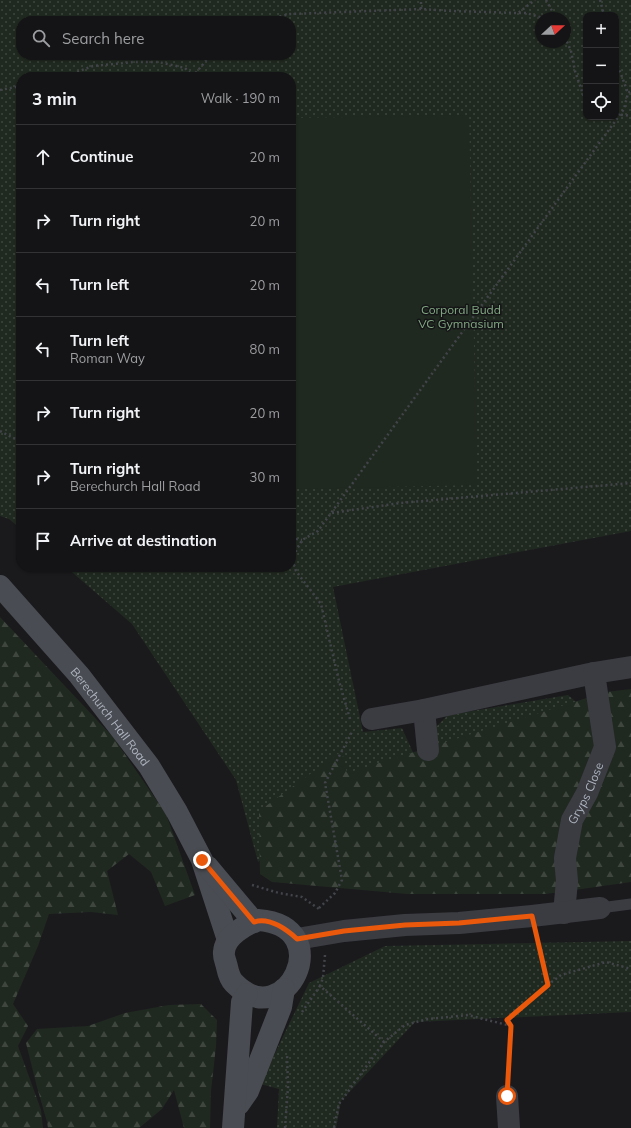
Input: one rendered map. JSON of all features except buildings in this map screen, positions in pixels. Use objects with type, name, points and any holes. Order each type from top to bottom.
[{"type":"street","name":"Berechurch Hall Road","points":[[0,586],[79,675],[149,766],[177,812],[202,860],[228,940]]},
{"type":"street","points":[[372,719],[424,710],[594,673],[631,667]]},
{"type":"street","name":"Gryps Close","points":[[564,913],[567,881],[566,858],[572,820],[587,793],[605,747],[594,673]]},
{"type":"street","points":[[424,710],[428,750]]},
{"type":"street","name":"Berechurch Hall Road","points":[[202,860],[254,922]]},
{"type":"street","points":[[297,939],[344,931],[405,925],[459,923],[600,908]]},
{"type":"street","points":[[264,921],[284,928],[297,939],[301,952],[300,961],[294,977],[284,989],[271,997],[259,997],[247,994],[232,981],[224,951],[228,940],[240,930],[254,922],[264,921]]},
{"type":"street","points":[[234,1119],[248,1091],[281,1007],[284,989]]},
{"type":"street","points":[[234,1119],[242,1002],[247,994]]},
{"type":"street","points":[[507,1096],[509,1128]]},
{"type":"lane","points":[[600,908],[631,904]]},
{"type":"path","points":[[421,0],[421,9]]},
{"type":"path","points":[[518,13],[535,0]]},
{"type":"path","points":[[546,0],[553,12]]},
{"type":"path","points":[[600,0],[603,12]]},
{"type":"path","points":[[281,16],[290,14],[421,9],[451,12],[526,13],[535,16]]},
{"type":"path","points":[[570,48],[575,71],[583,94]]},
{"type":"path","points":[[196,72],[207,60]]},
{"type":"path","points":[[77,72],[93,66],[134,62],[159,62],[185,68],[189,72]]},
{"type":"path","points":[[296,551],[302,540],[318,531],[621,114],[630,92],[619,68]]},
{"type":"path","points":[[0,90],[16,87]]},
{"type":"path","points":[[621,114],[631,116]]},
{"type":"path","points":[[0,430],[16,439]]},
{"type":"path","points":[[331,513],[400,503],[631,483]]},
{"type":"path","points":[[296,539],[302,540]]},
{"type":"path","points":[[296,571],[321,604],[339,681],[353,730],[325,783],[342,880],[335,893],[319,908]]},
{"type":"path","points":[[532,916],[548,985]]},
{"type":"path","points":[[507,1096],[511,1026],[507,1020],[562,975],[606,962],[631,969]]},
{"type":"path","points":[[299,1017],[320,986]]},
{"type":"path","points":[[334,1128],[338,1104],[384,1042],[405,1025],[428,1019],[468,1015],[511,1026]]},
{"type":"path","points":[[285,1128],[288,1088],[287,1050]]},
{"type":"green space","name":"Corporal Budd VC Gymnasium","points":[[0,0],[631,0],[631,531],[333,587],[363,732],[402,728],[416,759],[432,731],[448,715],[568,695],[581,706],[341,803],[258,862],[236,780],[132,624],[72,572],[296,572],[296,72],[16,72],[16,525],[9,519],[0,516]]},
{"type":"green space","points":[[469,115],[477,485],[296,489],[296,118]]},
{"type":"green space","points":[[0,617],[113,737],[166,814],[195,895],[165,906],[151,872],[129,854],[107,871],[118,915],[91,912],[49,914],[38,946],[13,1004],[28,1026],[18,1046],[41,1110],[43,1128],[0,1128]]},
{"type":"green space","points":[[631,689],[631,882],[546,894],[407,894],[272,882],[260,874],[259,811],[342,751],[347,773],[606,692]]},
{"type":"green space","points":[[631,941],[631,1012],[415,1022],[341,1101],[336,1128],[277,1128],[279,1089],[260,1084],[309,983],[385,946]]},
{"type":"green space","points":[[201,1004],[217,1020],[211,1091],[210,1128],[184,1128],[174,1090],[162,1109],[139,1128],[48,1128],[26,1043],[37,1029],[88,1026],[125,1013],[169,1005]]},
{"type":"route","points":[[202,860],[254,922],[258,920],[275,924],[284,928],[297,939],[344,931],[405,925],[459,923],[532,916],[548,985],[507,1020],[511,1026],[507,1096]]}]
